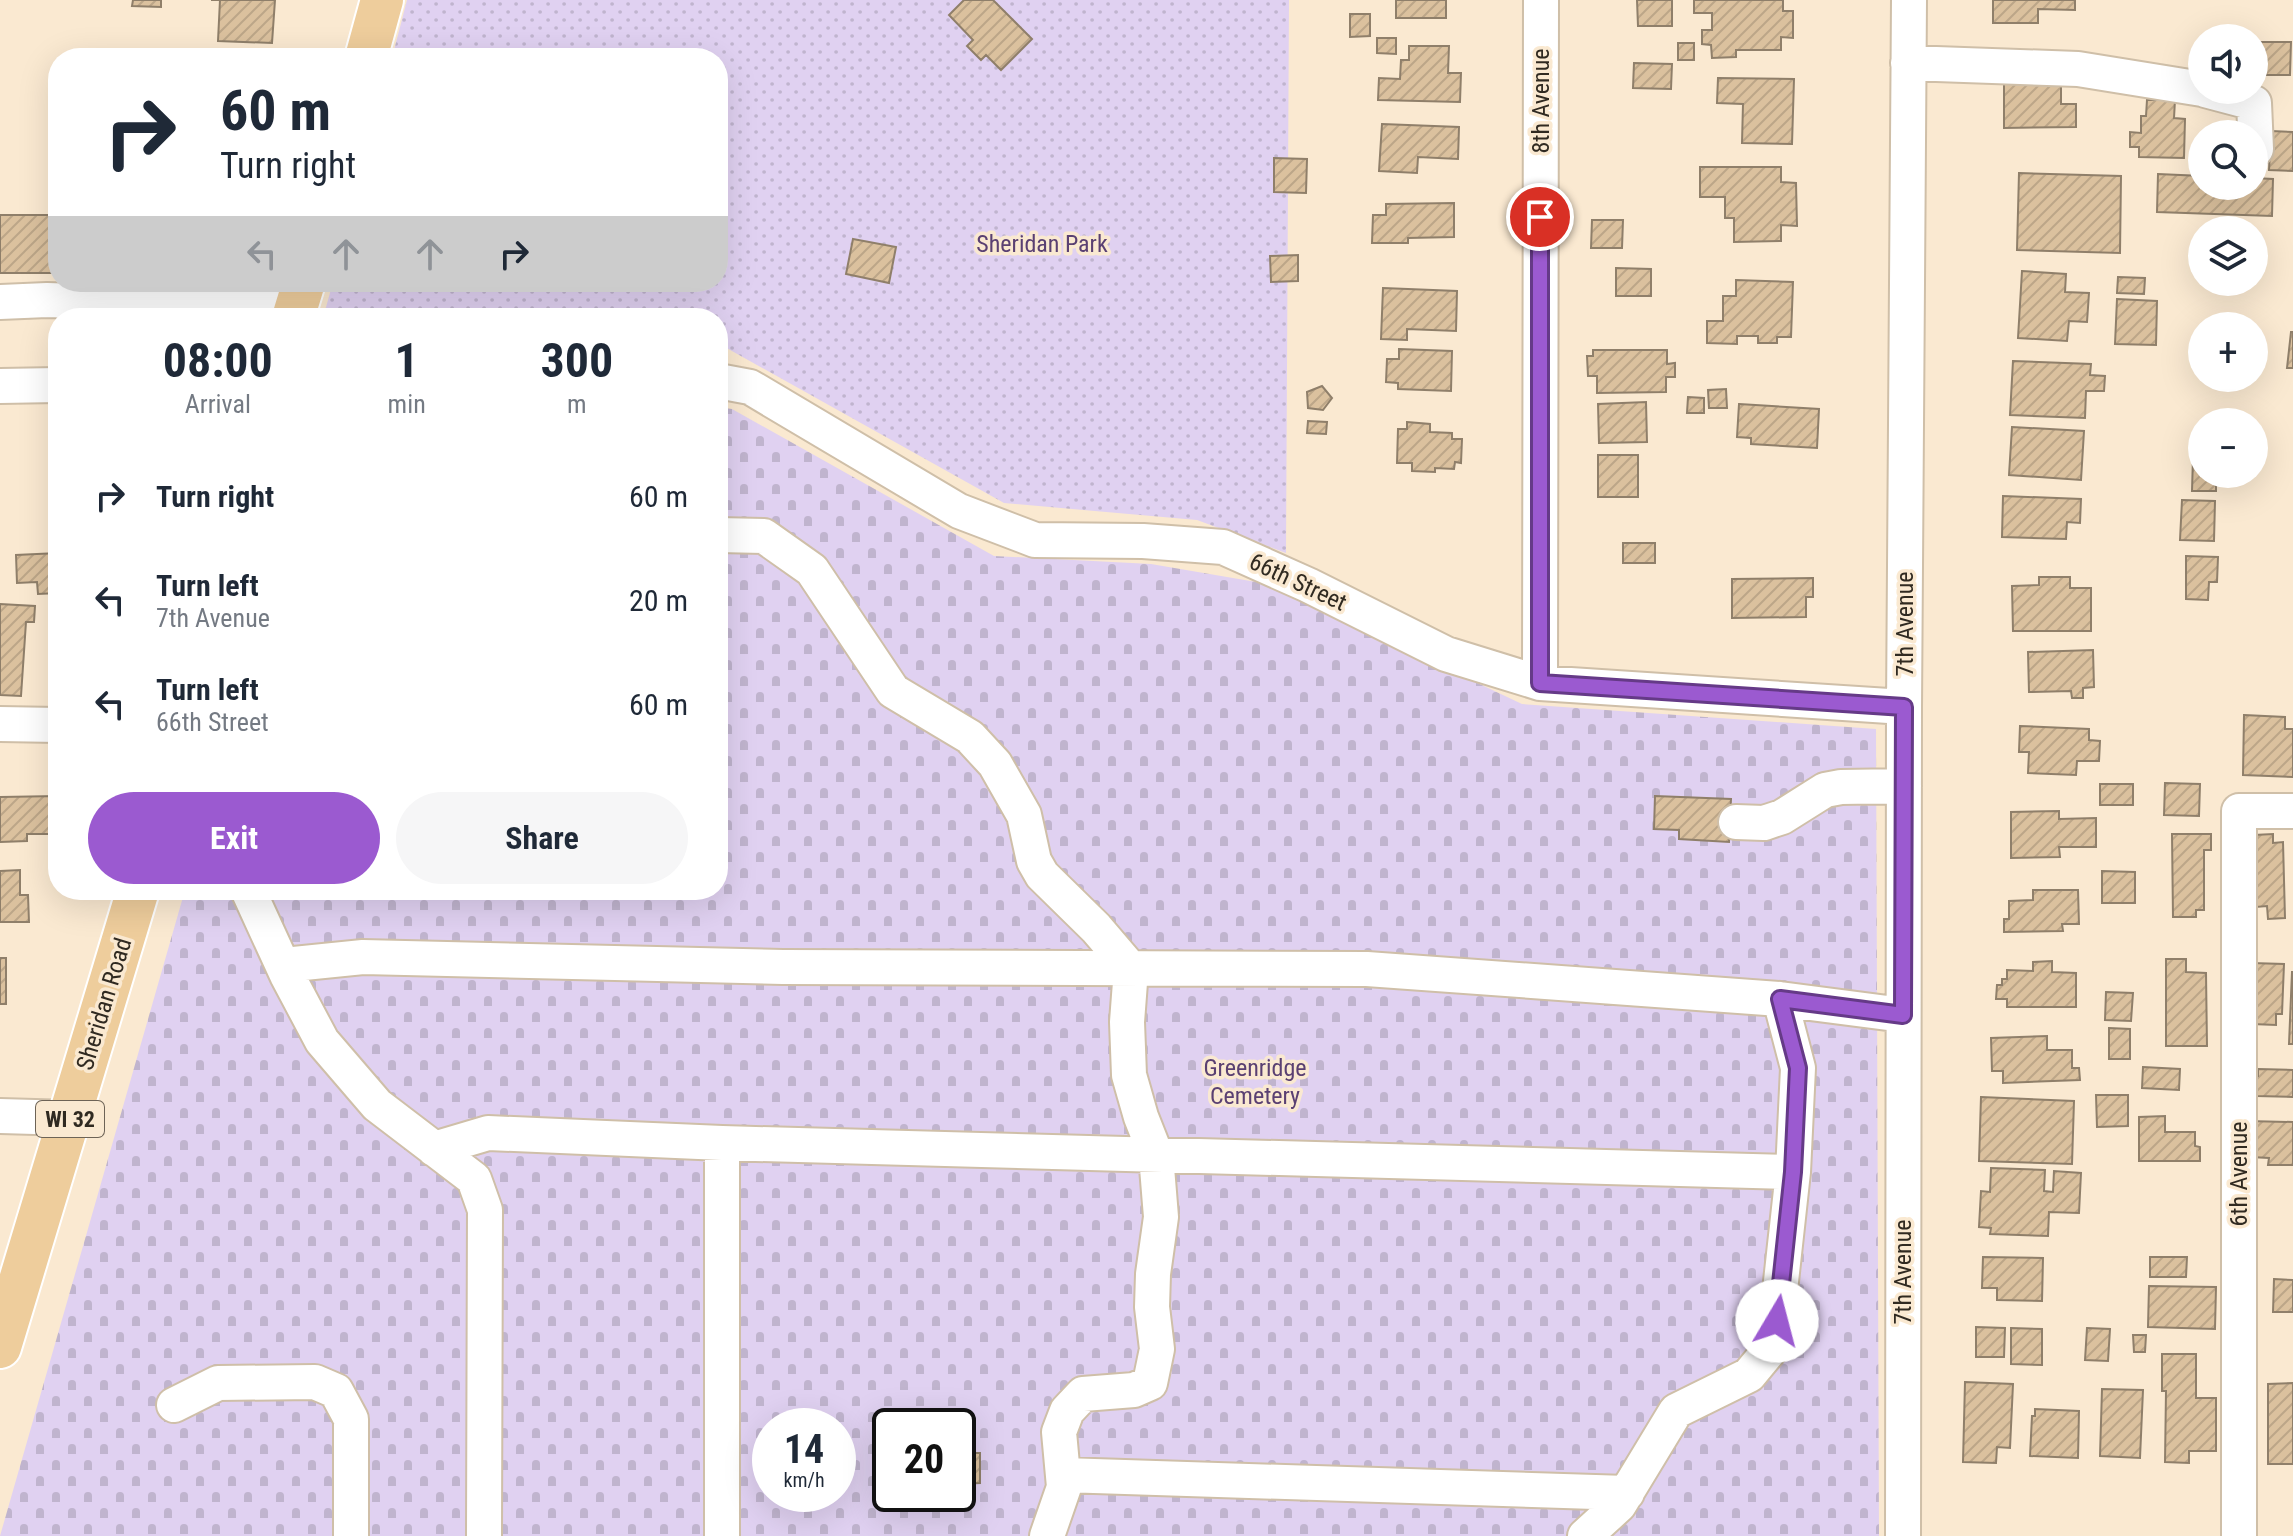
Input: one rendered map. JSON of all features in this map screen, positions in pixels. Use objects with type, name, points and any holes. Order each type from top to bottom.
[{"type":"main road","points":[[369,48],[382,0]]},
{"type":"main road","name":"Sheridan Road","points":[[1,1339],[135,900]]},
{"type":"street","name":"8th Avenue","points":[[1540,683],[1541,0]]},
{"type":"street","name":"7th Avenue","points":[[1903,1536],[1909,0]]},
{"type":"street","points":[[1908,63],[2078,69],[2188,87]]},
{"type":"street","points":[[0,302],[47,300],[169,304],[299,299]]},
{"type":"street","name":"66th Street","points":[[728,383],[750,387],[959,511],[1035,540],[1143,541],[1223,547],[1308,585],[1446,654],[1540,683],[1904,707]]},
{"type":"street","points":[[0,386],[48,385]]},
{"type":"street","points":[[728,535],[764,536],[812,570],[893,691],[970,737],[995,764],[1024,815],[1034,861],[1042,875],[1096,928],[1131,969],[1127,1022],[1129,1075],[1156,1155],[1161,1217],[1152,1296],[1157,1349],[1150,1383],[1134,1390],[1083,1394],[1067,1411],[1059,1432],[1064,1487],[1047,1536]]},
{"type":"street","points":[[0,724],[48,725]]},
{"type":"street","points":[[1736,822],[1764,823],[1782,817],[1825,790],[1904,786]]},
{"type":"street","name":"6th Avenue","points":[[2239,1536],[2239,811],[2293,811]]},
{"type":"street","points":[[253,900],[322,1041],[377,1105],[474,1179],[485,1210],[484,1536]]},
{"type":"street","points":[[284,965],[363,957],[783,967],[1367,969],[1780,999],[1903,1015]]},
{"type":"street","points":[[1585,1536],[1619,1505],[1676,1411],[1749,1375],[1774,1345],[1793,1172],[1798,1068],[1780,999]]},
{"type":"street","points":[[0,1116],[70,1118]]},
{"type":"street","points":[[434,1149],[488,1133],[722,1143],[1793,1172]]},
{"type":"street","points":[[722,1143],[722,1536]]},
{"type":"street","points":[[174,1405],[218,1383],[315,1382],[336,1391],[351,1419],[351,1536]]},
{"type":"street","points":[[1063,1475],[1627,1493]]},
{"type":"green space","name":"Sheridan Park","points":[[407,0],[1289,0],[1286,553],[1197,520],[1004,503],[728,349],[728,308],[326,308],[330,292],[728,292],[728,48],[395,48]]},
{"type":"green space","name":"Greenridge Cemetery","points":[[728,408],[994,556],[1151,564],[1268,584],[1522,704],[1876,729],[1879,1536],[0,1536],[182,900],[728,900]]},
{"type":"building","points":[[133,0],[161,0],[161,7],[132,6]]},
{"type":"building","points":[[220,0],[275,0],[272,43],[218,41]]},
{"type":"building","points":[[964,0],[993,0],[1032,39],[1001,70],[986,55],[981,60],[967,46],[973,40],[949,15]]},
{"type":"building","points":[[1396,0],[1446,0],[1446,18],[1396,18]]},
{"type":"building","points":[[1637,0],[1672,0],[1672,26],[1638,26]]},
{"type":"building","points":[[1694,0],[1783,0],[1783,11],[1793,11],[1793,38],[1781,37],[1781,50],[1736,50],[1736,57],[1712,58],[1711,45],[1702,44],[1702,30],[1712,30],[1712,13],[1694,13]]},
{"type":"building","points":[[1993,0],[2075,0],[2075,10],[2038,9],[2038,23],[1993,23]]},
{"type":"building","points":[[1350,14],[1370,14],[1370,36],[1350,37]]},
{"type":"building","points":[[1377,38],[1396,38],[1396,54],[1377,53]]},
{"type":"building","points":[[2268,42],[2291,42],[2290,75],[2268,75]]},
{"type":"building","points":[[1678,43],[1694,43],[1694,60],[1678,60]]},
{"type":"building","points":[[1409,46],[1449,46],[1448,73],[1461,73],[1460,102],[1378,100],[1379,78],[1400,79],[1401,60],[1409,60]]},
{"type":"building","points":[[1634,63],[1672,64],[1671,89],[1633,88]]},
{"type":"building","points":[[1718,78],[1794,79],[1792,144],[1742,143],[1743,104],[1717,103]]},
{"type":"building","points":[[2061,82],[2061,104],[2076,104],[2076,127],[2004,128],[2004,83]]},
{"type":"building","points":[[2147,100],[2175,100],[2174,118],[2185,119],[2184,158],[2139,157],[2139,147],[2130,147],[2130,132],[2141,133],[2141,116],[2146,116]]},
{"type":"building","points":[[1382,124],[1459,127],[1458,159],[1418,157],[1417,173],[1379,171]]},
{"type":"building","points":[[2271,131],[2293,132],[2293,171],[2269,170]]},
{"type":"building","points":[[1274,158],[1307,159],[1306,193],[1274,192]]},
{"type":"building","points":[[1700,167],[1781,167],[1781,182],[1796,183],[1797,226],[1781,225],[1781,241],[1734,242],[1734,218],[1725,218],[1725,197],[1700,197]]},
{"type":"building","points":[[2019,173],[2121,176],[2120,253],[2017,250]]},
{"type":"building","points":[[2158,174],[2188,175],[2188,200],[2268,200],[2268,179],[2273,179],[2272,216],[2157,212]]},
{"type":"building","points":[[1454,203],[1454,237],[1408,238],[1408,243],[1372,243],[1373,215],[1386,215],[1386,204]]},
{"type":"building","points":[[0,215],[48,215],[48,273],[0,273]]},
{"type":"building","points":[[1592,220],[1623,220],[1622,248],[1591,248]]},
{"type":"building","points":[[853,239],[896,247],[889,283],[846,274]]},
{"type":"building","points":[[1298,255],[1298,281],[1271,282],[1270,256]]},
{"type":"building","points":[[1616,268],[1651,269],[1651,296],[1616,296]]},
{"type":"building","points":[[2022,271],[2066,274],[2065,292],[2089,293],[2087,322],[2069,321],[2067,341],[2018,338]]},
{"type":"building","points":[[2118,277],[2145,278],[2144,294],[2117,293]]},
{"type":"building","points":[[1736,280],[1793,282],[1791,337],[1777,337],[1777,343],[1758,343],[1758,336],[1737,336],[1737,344],[1707,343],[1707,321],[1723,321],[1723,296],[1736,296]]},
{"type":"building","points":[[1383,288],[1457,291],[1456,331],[1407,329],[1407,340],[1381,339]]},
{"type":"building","points":[[2117,299],[2157,301],[2156,345],[2115,344]]},
{"type":"building","points":[[2291,332],[2293,368],[2287,368]]},
{"type":"building","points":[[1399,349],[1452,351],[1451,391],[1398,389],[1398,383],[1386,382],[1387,359],[1399,359]]},
{"type":"building","points":[[1593,350],[1667,350],[1667,364],[1675,363],[1675,377],[1666,377],[1666,392],[1597,393],[1597,376],[1588,376],[1587,356],[1593,356]]},
{"type":"building","points":[[2013,361],[2091,364],[2090,375],[2105,376],[2104,391],[2086,391],[2085,418],[2010,415]]},
{"type":"building","points":[[1322,386],[1332,398],[1323,410],[1308,408],[1307,392]]},
{"type":"building","points":[[1726,389],[1727,408],[1709,408],[1708,390]]},
{"type":"building","points":[[1688,397],[1704,398],[1704,413],[1687,413]]},
{"type":"building","points":[[1646,402],[1647,442],[1599,443],[1598,404]]},
{"type":"building","points":[[1739,404],[1819,409],[1817,448],[1751,444],[1751,438],[1737,437]]},
{"type":"building","points":[[1308,421],[1327,422],[1326,434],[1307,433]]},
{"type":"building","points":[[1407,422],[1430,424],[1430,432],[1452,433],[1452,439],[1462,439],[1461,463],[1455,462],[1454,469],[1435,468],[1435,472],[1412,471],[1412,463],[1397,463],[1398,429],[1407,429]]},
{"type":"building","points":[[2012,427],[2084,431],[2081,480],[2009,475]]},
{"type":"building","points":[[1598,455],[1638,455],[1638,497],[1598,497]]},
{"type":"building","points":[[2192,488],[2216,488],[2216,491],[2192,491]]},
{"type":"building","points":[[2003,496],[2081,499],[2080,523],[2067,522],[2066,539],[2002,537]]},
{"type":"building","points":[[2182,500],[2215,501],[2214,541],[2180,540]]},
{"type":"building","points":[[1623,543],[1655,543],[1655,563],[1623,563]]},
{"type":"building","points":[[48,553],[48,594],[38,594],[37,582],[17,583],[16,555]]},
{"type":"building","points":[[2186,556],[2218,557],[2217,582],[2209,582],[2208,600],[2186,599]]},
{"type":"building","points":[[2039,577],[2070,577],[2070,588],[2091,588],[2091,631],[2013,631],[2012,586],[2039,585]]},
{"type":"building","points":[[1813,578],[1813,597],[1806,597],[1806,617],[1732,618],[1732,579]]},
{"type":"building","points":[[0,604],[35,606],[34,622],[26,622],[21,696],[0,695]]},
{"type":"building","points":[[2093,650],[2094,687],[2083,688],[2083,698],[2072,698],[2071,691],[2029,692],[2028,652]]},
{"type":"building","points":[[2244,715],[2285,717],[2285,729],[2293,729],[2293,777],[2243,775]]},
{"type":"building","points":[[2020,726],[2089,729],[2089,740],[2100,741],[2099,761],[2077,761],[2076,775],[2028,773],[2029,752],[2019,752]]},
{"type":"building","points":[[2165,783],[2200,784],[2199,816],[2164,815]]},
{"type":"building","points":[[2100,784],[2133,784],[2133,805],[2100,805]]},
{"type":"building","points":[[48,796],[48,834],[27,834],[27,841],[0,842],[0,797]]},
{"type":"building","points":[[1655,796],[1731,799],[1729,842],[1679,839],[1679,830],[1654,829]]},
{"type":"building","points":[[2059,811],[2059,819],[2096,818],[2096,847],[2059,847],[2060,857],[2011,858],[2011,812]]},
{"type":"building","points":[[2172,834],[2211,834],[2211,850],[2204,850],[2204,910],[2196,910],[2196,917],[2173,917]]},
{"type":"building","points":[[2273,834],[2273,843],[2283,842],[2285,918],[2268,919],[2267,906],[2256,907],[2254,835]]},
{"type":"building","points":[[20,870],[20,895],[28,895],[29,922],[0,922],[0,871]]},
{"type":"building","points":[[2102,871],[2135,872],[2135,903],[2102,903]]},
{"type":"building","points":[[2033,890],[2078,890],[2079,924],[2062,924],[2063,931],[2004,932],[2004,919],[2009,919],[2009,901],[2033,900]]},
{"type":"building","points":[[0,958],[6,958],[6,1004],[0,1004]]},
{"type":"building","points":[[2166,959],[2186,959],[2186,972],[2206,973],[2207,1046],[2166,1046]]},
{"type":"building","points":[[2052,961],[2052,972],[2076,973],[2076,1007],[2007,1007],[2007,999],[1996,999],[1997,985],[2002,985],[2002,979],[2007,979],[2007,970],[2033,971],[2033,962]]},
{"type":"building","points":[[2251,963],[2284,964],[2282,1014],[2276,1014],[2276,1025],[2252,1024]]},
{"type":"building","points":[[2292,972],[2293,1044],[2289,1044]]},
{"type":"building","points":[[2106,992],[2133,993],[2131,1021],[2105,1020]]},
{"type":"building","points":[[2109,1028],[2130,1029],[2130,1059],[2109,1059]]},
{"type":"building","points":[[2047,1036],[2047,1050],[2072,1050],[2072,1068],[2079,1068],[2080,1080],[2003,1083],[2003,1071],[1992,1071],[1991,1038]]},
{"type":"building","points":[[2143,1067],[2180,1069],[2179,1090],[2142,1088]]},
{"type":"building","points":[[2258,1069],[2293,1070],[2293,1097],[2257,1096],[2257,1087],[2248,1087],[2248,1076],[2258,1076]]},
{"type":"building","points":[[2096,1095],[2128,1095],[2128,1126],[2097,1127]]},
{"type":"building","points":[[1981,1097],[2074,1101],[2072,1164],[1979,1161]]},
{"type":"building","points":[[2165,1116],[2165,1132],[2195,1132],[2200,1161],[2139,1161],[2139,1117]]},
{"type":"building","points":[[2247,1121],[2293,1122],[2293,1165],[2268,1165],[2269,1158],[2251,1157]]},
{"type":"building","points":[[1991,1168],[2045,1170],[2044,1191],[2053,1192],[2054,1171],[2081,1173],[2079,1213],[2049,1212],[2048,1236],[1990,1234],[1991,1228],[1979,1227],[1981,1191],[1990,1192]]},
{"type":"building","points":[[1983,1257],[2043,1258],[2042,1301],[1997,1300],[1997,1288],[1982,1288]]},
{"type":"building","points":[[2150,1257],[2187,1257],[2186,1277],[2150,1277]]},
{"type":"building","points":[[2274,1279],[2293,1280],[2293,1312],[2273,1312]]},
{"type":"building","points":[[2149,1286],[2216,1287],[2215,1329],[2148,1327]]},
{"type":"building","points":[[1976,1327],[2005,1328],[2004,1357],[1976,1357]]},
{"type":"building","points":[[2011,1328],[2042,1329],[2042,1365],[2011,1364]]},
{"type":"building","points":[[2087,1328],[2110,1329],[2108,1361],[2085,1360]]},
{"type":"building","points":[[2133,1335],[2146,1335],[2145,1352],[2134,1352]]},
{"type":"building","points":[[2162,1354],[2196,1354],[2196,1398],[2216,1398],[2216,1451],[2189,1451],[2189,1463],[2165,1462],[2166,1391],[2162,1391]]},
{"type":"building","points":[[1965,1382],[2013,1384],[2010,1448],[1997,1447],[1996,1463],[1963,1462]]},
{"type":"building","points":[[2293,1383],[2293,1464],[2268,1464],[2268,1384]]},
{"type":"building","points":[[2102,1389],[2143,1390],[2140,1458],[2100,1456]]},
{"type":"building","points":[[2035,1409],[2079,1411],[2078,1458],[2030,1456]]},
{"type":"building","points":[[976,1453],[980,1453],[980,1483],[976,1483]]},
{"type":"route","points":[[1540,217],[1540,683],[1904,707],[1903,1015],[1780,999],[1798,1068],[1793,1172],[1777,1321]]}]
